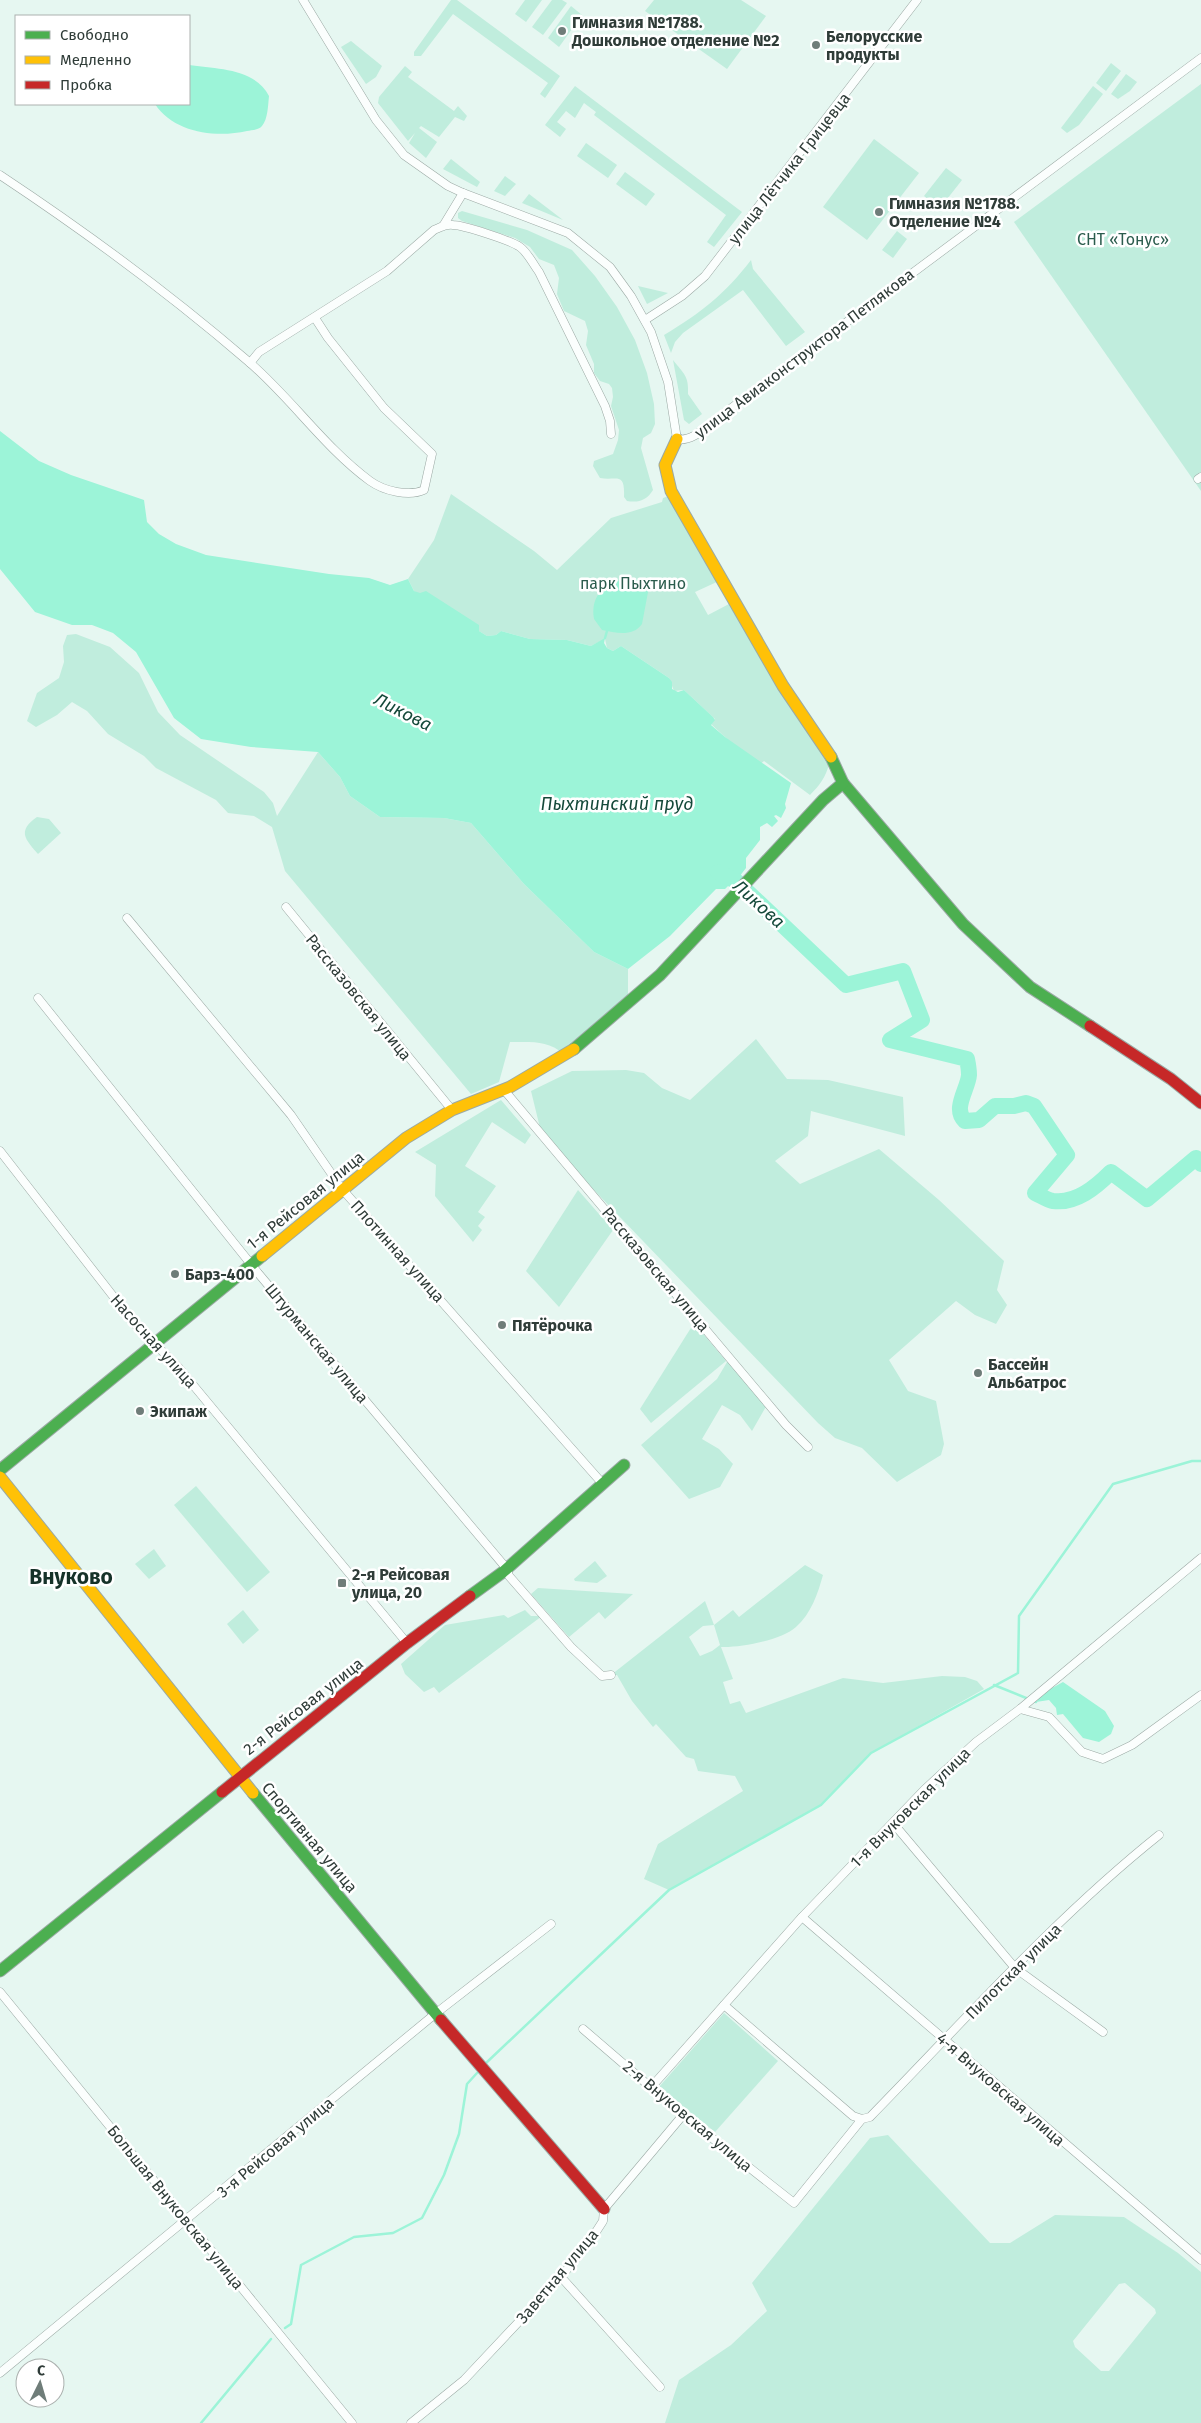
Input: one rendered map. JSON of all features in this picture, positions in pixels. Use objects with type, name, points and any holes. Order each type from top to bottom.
[{"type":"street","name":"улица Авиаконструктора Петлякова","points":[[304,0],[376,120],[404,155],[448,186],[568,233],[610,267],[645,320],[665,372],[677,439],[690,438],[714,421],[1201,58]]},
{"type":"street","name":"улица Лётчика Грицевца","points":[[645,320],[682,296],[705,276],[917,0]]},
{"type":"street","points":[[0,175],[87,234],[250,363],[335,452],[372,482],[392,491],[406,493],[424,490],[432,454],[384,408],[328,338],[315,318]]},
{"type":"street","points":[[443,226],[463,193]]},
{"type":"street","points":[[250,363],[259,352],[387,271],[434,230],[443,226],[454,225],[505,240],[520,247],[527,255],[539,272],[597,388],[610,421],[611,434]]},
{"type":"street","points":[[677,439],[666,465],[671,491],[783,686],[833,760],[843,784],[963,924],[1030,987],[1171,1079],[1201,1103]]},
{"type":"street","name":"1-я Рейсовая улица","points":[[0,1470],[406,1138],[452,1110],[504,1090],[575,1048],[660,975],[732,900],[823,800],[843,784]]},
{"type":"street","name":"Рассказовская улица","points":[[286,907],[452,1110]]},
{"type":"street","name":"Плотинная улица","points":[[127,918],[291,1116],[342,1189],[602,1483]]},
{"type":"street","name":"Штурманская улица","points":[[38,998],[252,1264],[506,1569],[509,1576],[571,1647],[602,1676],[611,1675]]},
{"type":"street","name":"Рассказовская улица","points":[[504,1090],[786,1425],[808,1448]]},
{"type":"street","name":"Насосная улица","points":[[0,1151],[134,1323],[179,1368],[407,1643]]},
{"type":"street","name":"2-я Рейсовая улица","points":[[0,1971],[407,1643],[506,1569],[602,1483],[624,1466]]},
{"type":"street","name":"Спортивная улица","points":[[0,1477],[239,1777],[435,2014],[604,2209]]},
{"type":"street","name":"1-я Внуковская улица","points":[[655,2090],[654,2084],[802,1917],[893,1823],[976,1742],[1020,1709],[1201,1558]]},
{"type":"street","points":[[1020,1709],[1049,1717],[1082,1752],[1102,1759],[1132,1745],[1201,1695]]},
{"type":"street","points":[[893,1823],[1015,1968],[1104,2032]]},
{"type":"street","name":"Пилотская улица","points":[[794,2203],[862,2119],[870,2117],[1015,1968],[1112,1872],[1159,1835]]},
{"type":"street","name":"4-я Внуковская улица","points":[[802,1917],[1201,2260]]},
{"type":"street","name":"3-я Рейсовая улица","points":[[0,2372],[435,2014],[551,1924]]},
{"type":"street","name":"Большая Внуковская улица","points":[[0,1992],[352,2423]]},
{"type":"street","points":[[724,2005],[852,2116],[862,2119]]},
{"type":"street","name":"2-я Внуковская улица","points":[[583,2029],[683,2115],[794,2203]]},
{"type":"street","name":"Заветная улица","points":[[412,2423],[464,2380],[561,2277],[603,2221],[604,2209],[683,2115]]},
{"type":"street","points":[[561,2277],[660,2387]]},
{"type":"green space","points":[[451,0],[457,0],[560,76],[545,98],[540,94],[548,83],[453,14],[421,56],[414,56],[414,52]]},
{"type":"green space","points":[[525,0],[542,0],[526,22],[515,14]]},
{"type":"green space","points":[[552,0],[562,0],[567,3],[543,35],[532,27]]},
{"type":"green space","points":[[654,0],[741,0],[766,16],[727,69],[645,11]]},
{"type":"green space","points":[[571,6],[582,15],[559,47],[548,38]]},
{"type":"green space","points":[[351,41],[382,66],[376,77],[366,84],[341,47]]},
{"type":"green space","points":[[1111,63],[1121,71],[1106,91],[1096,83]]},
{"type":"green space","points":[[405,66],[412,72],[408,77],[454,111],[458,106],[467,116],[464,121],[455,117],[439,137],[421,126],[419,128],[437,142],[426,158],[409,143],[415,133],[408,141],[378,103],[379,97]]},
{"type":"green space","points":[[1126,74],[1137,82],[1130,91],[1118,99],[1111,94]]},
{"type":"green space","name":"СНТ «Тонус»","points":[[1201,84],[1201,491],[1014,222]]},
{"type":"green space","points":[[575,86],[742,212],[714,247],[707,242],[726,215],[594,115],[596,112],[584,103],[575,118],[566,111],[557,122],[566,129],[560,137],[545,125]]},
{"type":"green space","points":[[1093,86],[1103,94],[1079,125],[1067,133],[1061,128]]},
{"type":"green space","points":[[874,139],[919,173],[867,240],[823,207]]},
{"type":"green space","points":[[586,143],[617,165],[608,178],[577,156]]},
{"type":"green space","points":[[451,159],[480,182],[477,187],[443,169]]},
{"type":"green space","points":[[946,168],[962,180],[940,208],[924,196]]},
{"type":"green space","points":[[625,172],[655,194],[646,206],[616,184]]},
{"type":"green space","points":[[505,176],[516,184],[505,196],[494,191]]},
{"type":"green space","points":[[529,194],[563,220],[522,203]]},
{"type":"green space","points":[[462,211],[527,230],[572,250],[595,276],[617,307],[635,340],[647,373],[654,404],[655,424],[651,433],[643,438],[641,448],[653,490],[645,498],[635,502],[627,501],[624,497],[621,480],[600,478],[593,466],[594,461],[613,454],[618,440],[619,430],[611,406],[612,388],[609,384],[600,381],[594,373],[594,364],[586,345],[588,331],[585,321],[564,311],[557,294],[559,278],[554,265],[539,259],[530,247],[515,238],[462,221],[458,218],[458,213]]},
{"type":"green space","points":[[897,231],[907,239],[893,258],[882,250]]},
{"type":"green space","points":[[751,260],[753,269],[805,332],[786,346],[743,290],[683,333],[675,342],[671,353],[664,335],[690,319],[712,302],[732,283]]},
{"type":"green space","points":[[638,286],[668,293],[647,304]]},
{"type":"green space","points":[[673,360],[685,376],[688,383],[688,394],[702,414],[689,424],[684,420]]},
{"type":"green space","name":"парк Пыхтино","points":[[451,494],[534,551],[557,570],[611,518],[662,502],[663,498],[672,495],[719,581],[695,592],[708,615],[729,604],[829,764],[819,785],[810,795],[764,761],[757,767],[711,724],[715,719],[684,690],[674,691],[669,678],[621,646],[613,651],[607,648],[605,639],[591,646],[567,640],[530,639],[501,631],[496,635],[487,636],[414,591],[408,579],[434,540]]},
{"type":"green space","points":[[76,634],[110,647],[139,673],[158,712],[180,735],[264,792],[273,803],[277,816],[318,752],[340,777],[350,796],[380,817],[444,818],[471,823],[524,884],[594,952],[628,969],[628,1002],[564,1054],[558,1049],[545,1044],[510,1042],[499,1082],[471,1094],[285,871],[272,827],[254,816],[228,813],[216,800],[156,768],[144,756],[108,734],[87,711],[72,702],[57,715],[36,727],[27,721],[37,693],[59,678],[64,662],[63,646],[67,635]]},
{"type":"green space","points":[[37,817],[49,819],[61,833],[38,854],[25,835],[27,827]]},
{"type":"green space","points":[[756,1039],[787,1079],[828,1080],[903,1097],[905,1136],[811,1111],[808,1136],[775,1161],[800,1184],[879,1149],[939,1200],[1004,1261],[997,1290],[1007,1305],[996,1324],[975,1315],[956,1301],[889,1360],[908,1391],[936,1401],[944,1444],[941,1455],[897,1482],[862,1448],[835,1438],[818,1423],[542,1136],[531,1091],[572,1071],[626,1070],[644,1073],[662,1088],[690,1100]]},
{"type":"green space","points":[[501,1100],[531,1135],[525,1144],[492,1122],[465,1166],[496,1186],[478,1212],[485,1217],[478,1226],[482,1230],[473,1242],[435,1196],[436,1165],[415,1152]]},
{"type":"green space","points":[[578,1190],[613,1230],[559,1307],[526,1271]]},
{"type":"green space","points":[[694,1323],[726,1361],[651,1423],[640,1409]]},
{"type":"green space","points":[[730,1357],[768,1403],[752,1431],[740,1415],[722,1405],[702,1439],[719,1449],[733,1464],[720,1487],[689,1499],[641,1445],[717,1379]]},
{"type":"green space","points":[[196,1486],[270,1572],[247,1592],[174,1505]]},
{"type":"green space","points":[[154,1549],[166,1566],[149,1579],[135,1564]]},
{"type":"green space","points":[[595,1561],[607,1576],[597,1583],[575,1581],[574,1579]]},
{"type":"green space","points":[[805,1565],[823,1575],[810,1610],[790,1632],[760,1642],[721,1647],[733,1679],[723,1682],[730,1704],[740,1701],[746,1713],[843,1678],[883,1683],[942,1676],[965,1677],[977,1681],[984,1689],[871,1753],[821,1805],[669,1890],[644,1879],[658,1844],[743,1791],[735,1776],[698,1771],[694,1759],[686,1757],[656,1724],[653,1727],[632,1701],[617,1675],[611,1675],[705,1601],[714,1625],[733,1610],[739,1617]],"holes":[[[714,1625],[720,1645],[700,1656],[689,1637],[703,1626]]]},
{"type":"green space","points":[[538,1588],[633,1594],[605,1619],[599,1612],[569,1637],[531,1594]]},
{"type":"green space","points":[[243,1610],[259,1630],[243,1644],[227,1624]]},
{"type":"green space","points":[[525,1610],[531,1616],[542,1616],[439,1693],[434,1687],[424,1692],[405,1674],[401,1664],[445,1625],[504,1615],[508,1618]]},
{"type":"green space","points":[[724,2013],[778,2061],[715,2132],[659,2087]]},
{"type":"green space","points":[[888,2135],[990,2243],[1010,2243],[1055,2215],[1124,2217],[1178,2253],[1201,2272],[1201,2423],[665,2423],[679,2380],[731,2345],[767,2311],[752,2283],[870,2138]],"holes":[[[1125,2283],[1155,2309],[1156,2313],[1109,2371],[1101,2371],[1075,2347],[1073,2341],[1119,2284]]]},
{"type":"water","points":[[190,65],[222,69],[245,75],[263,87],[269,96],[267,116],[262,126],[255,130],[222,134],[197,131],[184,127],[163,114],[156,105],[190,105]]},
{"type":"water","name":"Пыхтинский пруд","points":[[0,431],[39,461],[71,475],[144,500],[147,522],[159,534],[176,544],[206,555],[329,574],[369,578],[390,585],[408,579],[414,591],[420,593],[426,591],[479,625],[479,631],[487,636],[496,635],[501,631],[530,639],[567,640],[591,646],[605,638],[604,643],[607,648],[613,651],[621,646],[669,678],[672,682],[672,689],[678,692],[684,690],[713,717],[715,720],[711,725],[791,783],[785,804],[786,808],[781,818],[776,815],[774,816],[778,821],[772,827],[767,823],[760,827],[760,840],[746,858],[746,868],[736,881],[725,889],[716,889],[670,936],[628,969],[594,952],[524,884],[471,823],[444,818],[380,817],[350,796],[340,777],[318,752],[251,747],[201,739],[174,718],[136,652],[113,633],[92,625],[72,625],[35,612],[0,569]]},
{"type":"water","points":[[628,578],[640,580],[649,587],[642,624],[634,631],[624,633],[602,630],[594,619],[593,610],[597,596],[613,583]]},
{"type":"water","points":[[1063,1682],[1105,1711],[1114,1726],[1111,1734],[1099,1742],[1083,1738],[1063,1714],[1057,1715],[1056,1708],[1049,1700],[1036,1702],[1043,1693]]},
{"type":"waterway","points":[[605,638],[607,631]]},
{"type":"waterway","name":"Ликова","points":[[718,872],[736,881],[846,985],[903,971],[922,1020],[890,1040],[967,1059],[969,1075],[960,1105],[961,1116],[965,1121],[979,1120],[995,1106],[1014,1106],[1026,1103],[1034,1106],[1067,1155],[1035,1193],[1053,1201],[1070,1200],[1092,1189],[1111,1172],[1147,1199],[1196,1158],[1201,1164]]},
{"type":"waterway","points":[[486,2063],[669,1890],[821,1805],[871,1753],[1018,1673],[1019,1616],[1113,1484],[1192,1461],[1201,1461]]},
{"type":"waterway","points":[[994,1685],[1036,1702]]},
{"type":"waterway","points":[[285,2328],[291,2324],[301,2265],[354,2237],[393,2233],[422,2218],[444,2175],[459,2134],[467,2084],[477,2073]]},
{"type":"waterway","points":[[201,2423],[271,2339]]},
{"type":"traffic: fast","points":[[831,757],[843,783],[963,924],[1030,987],[1090,1026]]},
{"type":"traffic: fast","points":[[574,1049],[660,975],[823,800],[843,783]]},
{"type":"traffic: fast","points":[[0,1470],[262,1256]]},
{"type":"traffic: fast","points":[[470,1596],[503,1572],[624,1465]]},
{"type":"traffic: fast","points":[[0,1971],[222,1792]]},
{"type":"traffic: fast","points":[[253,1793],[441,2020]]},
{"type":"traffic: slow","points":[[677,439],[665,465],[671,491],[783,686],[831,757]]},
{"type":"traffic: slow","points":[[262,1256],[406,1138],[452,1110],[510,1087],[574,1049]]},
{"type":"traffic: slow","points":[[0,1477],[253,1793]]},
{"type":"traffic: jam","points":[[1090,1026],[1171,1079],[1201,1103]]},
{"type":"traffic: jam","points":[[222,1792],[407,1643],[470,1596]]},
{"type":"traffic: jam","points":[[441,2020],[604,2209]]},
{"type":"place","name":"Гимназия №1788. Дошкольное отделение №2","points":[[562,31]]},
{"type":"place","name":"Белорусские продукты","points":[[816,45]]},
{"type":"place","name":"Гимназия №1788. Отделение №4","points":[[879,212]]},
{"type":"place","name":"Барз-400","points":[[175,1274]]},
{"type":"place","name":"Пятёрочка","points":[[502,1325]]},
{"type":"place","name":"Бассейн Альбатрос","points":[[978,1373]]},
{"type":"place","name":"Экипаж","points":[[140,1411]]},
{"type":"place","name":"2-я Рейсовая улица, 20","points":[[342,1583]]},
{"type":"district","name":"Внуково","points":[[71,1577]]}]
